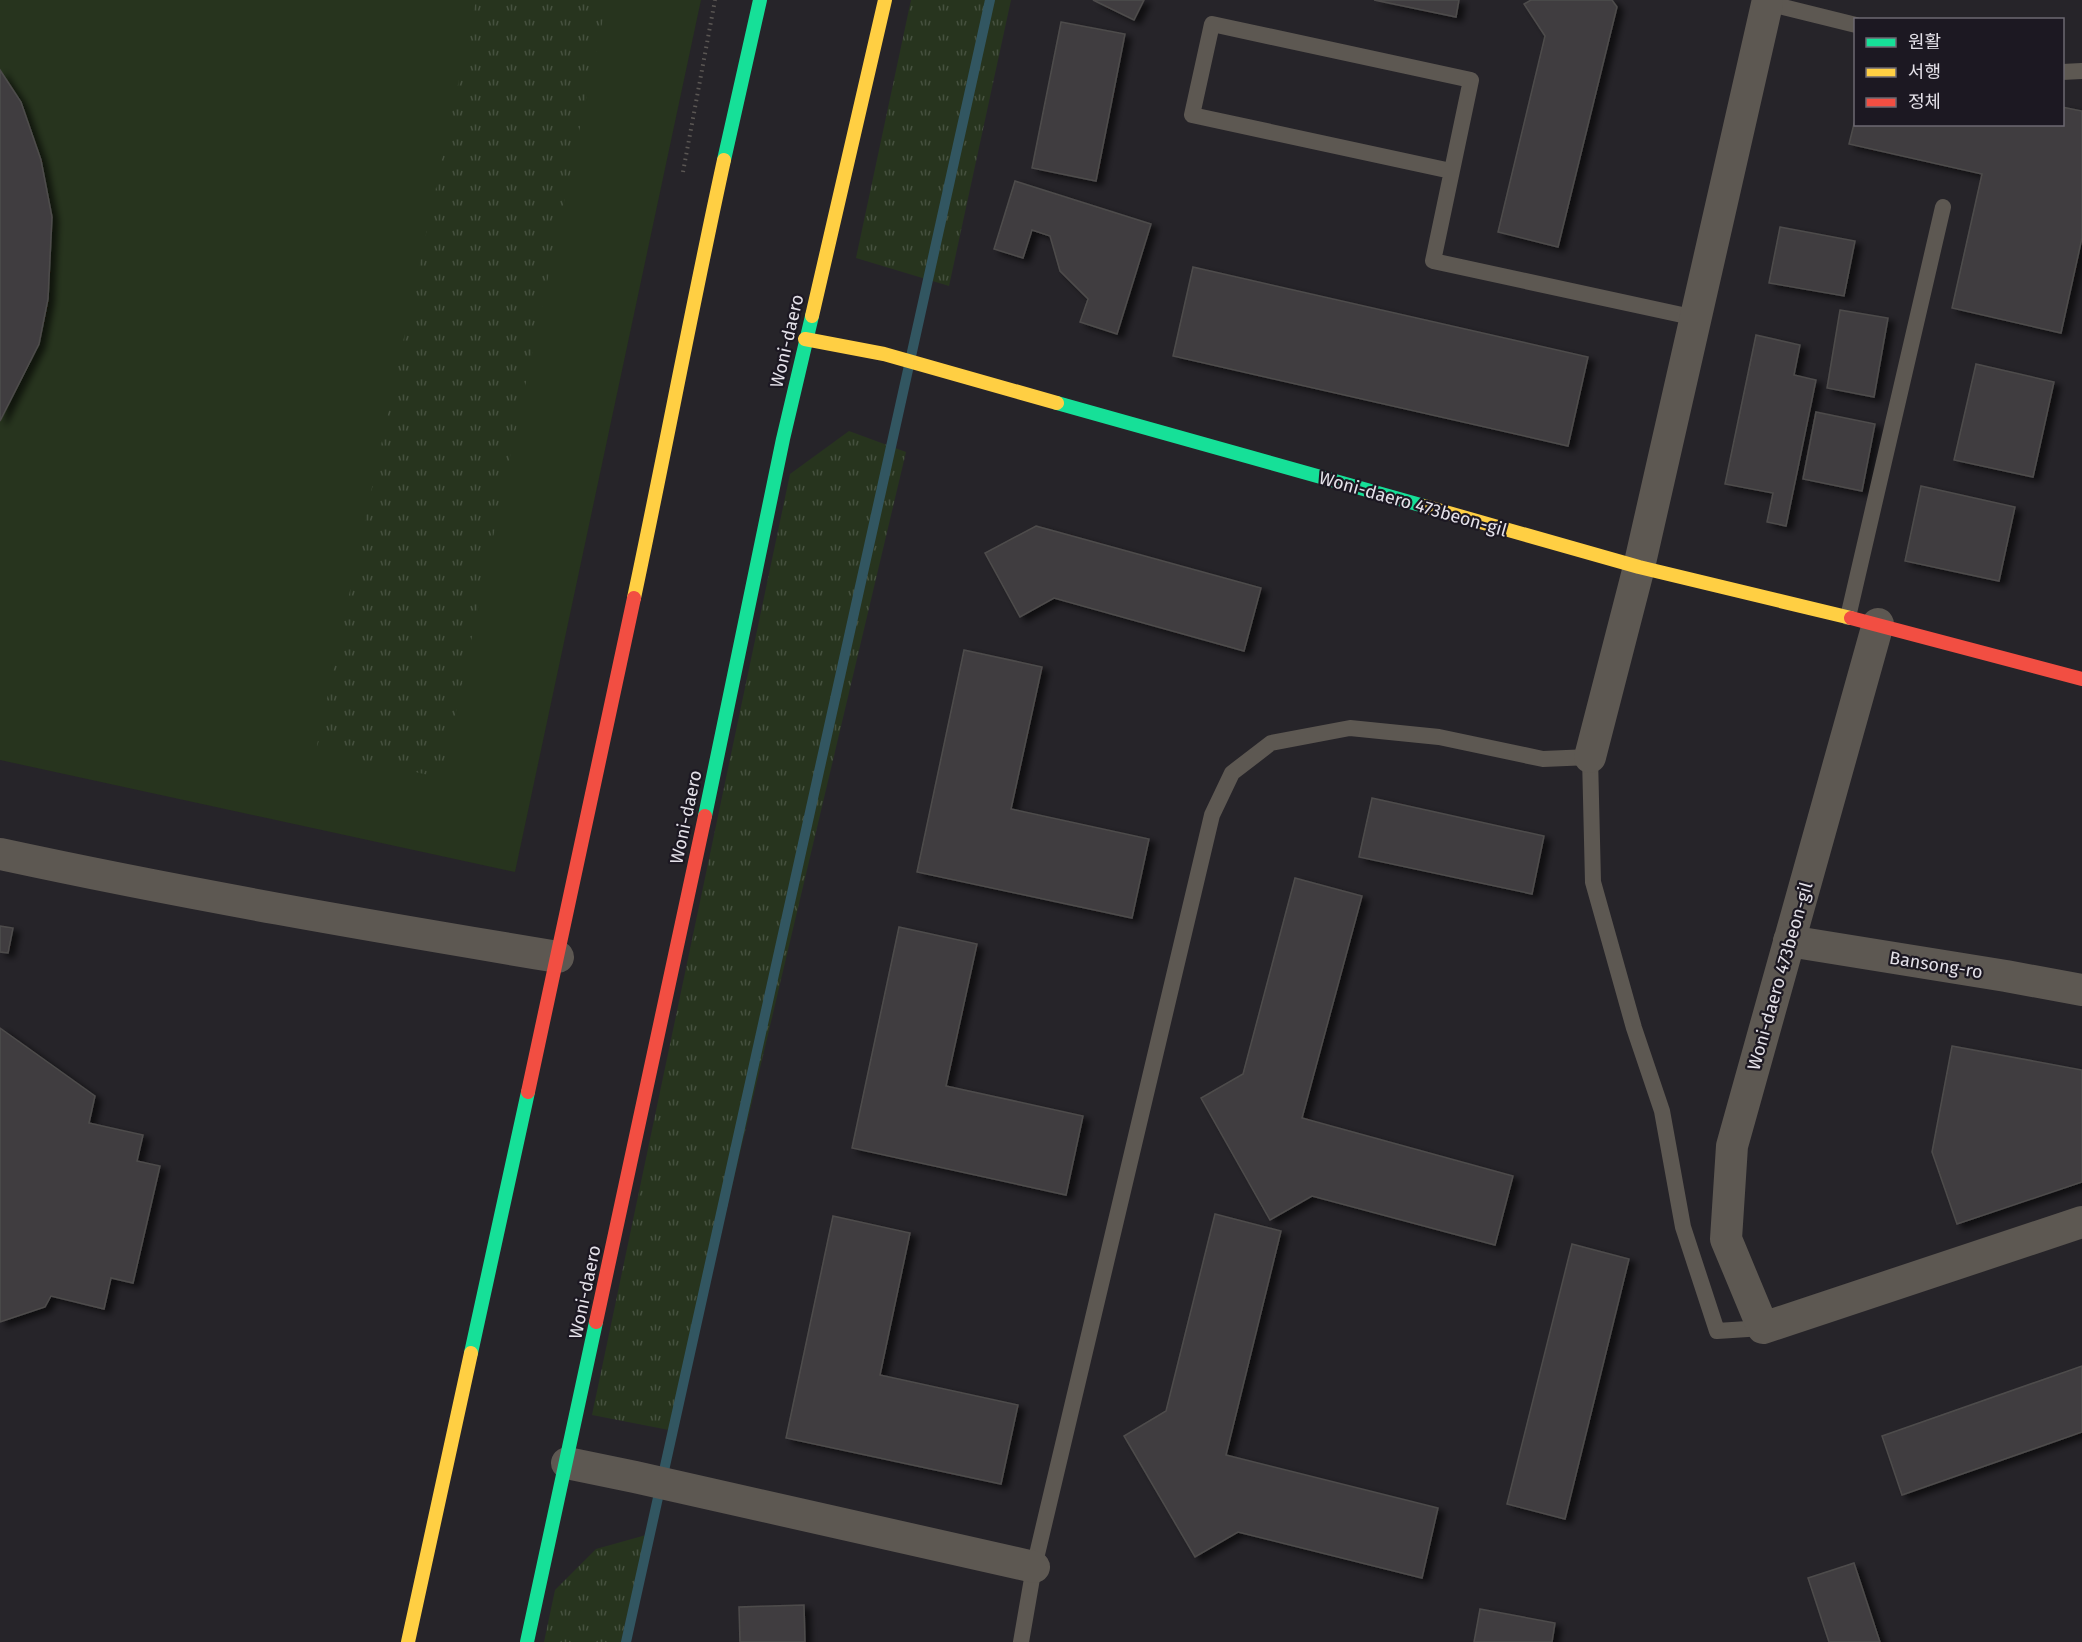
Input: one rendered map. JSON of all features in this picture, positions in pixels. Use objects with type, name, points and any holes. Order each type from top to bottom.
[{"type":"main road","points":[[408,1642],[558,957],[671,422],[700,270],[760,0]]},
{"type":"main road","name":"Woni-daero","points":[[527,1642],[673,971],[783,439],[885,0]]},
{"type":"main road","name":"Woni-daero 473beon-gil","points":[[805,339],[884,354],[1639,567],[1878,624],[2082,679]]},
{"type":"street","points":[[1590,757],[1639,567],[1764,2]]},
{"type":"street","name":"Woni-daero 473beon-gil","points":[[1763,1328],[1726,1239],[1732,1146],[1878,624]]},
{"type":"street","points":[[0,854],[380,927],[558,957]]},
{"type":"street","name":"Bansong-ro","points":[[1790,941],[2082,990]]},
{"type":"street","points":[[1763,1328],[2082,1222]]},
{"type":"street","points":[[567,1463],[1034,1567]]},
{"type":"lane","points":[[1764,2],[1854,24]]},
{"type":"lane","points":[[1451,171],[1192,115],[1212,24],[1471,80],[1432,261],[1695,318]]},
{"type":"lane","points":[[2064,72],[2082,71]]},
{"type":"lane","points":[[1848,617],[1943,207]]},
{"type":"lane","points":[[1021,1642],[1034,1567],[1212,815],[1232,773],[1271,743],[1350,728],[1439,737],[1543,759],[1590,757],[1593,882],[1634,1028],[1662,1111],[1683,1227],[1717,1331],[1763,1328]]},
{"type":"green space","points":[[0,0],[701,0],[515,872],[0,760]]},
{"type":"green space","points":[[476,0],[607,0],[442,778],[316,750]]},
{"type":"green space","points":[[911,0],[1011,0],[949,286],[856,258]]},
{"type":"green space","points":[[849,431],[906,452],[674,1431],[592,1415],[790,474]]},
{"type":"green space","points":[[646,1535],[621,1642],[544,1642],[555,1590],[596,1549]]},
{"type":"building","points":[[1093,0],[1144,0],[1134,20]]},
{"type":"building","points":[[1374,0],[1459,0],[1456,17]]},
{"type":"building","points":[[1531,0],[1612,0],[1617,7],[1558,247],[1498,232],[1545,36],[1524,4]]},
{"type":"building","points":[[1061,22],[1125,34],[1096,181],[1032,168]]},
{"type":"building","points":[[0,70],[21,102],[41,160],[52,217],[48,299],[39,344],[0,421]]},
{"type":"building","points":[[2064,107],[2082,111],[2082,238],[2061,333],[1952,308],[1982,174],[1849,144],[1854,124],[1854,126],[2064,126]]},
{"type":"building","points":[[1015,181],[1151,224],[1117,334],[1080,322],[1088,299],[1060,271],[1050,236],[1032,230],[1023,258],[994,249]]},
{"type":"building","points":[[1780,227],[1855,241],[1844,296],[1769,283]]},
{"type":"building","points":[[1193,267],[1588,357],[1568,446],[1173,356]]},
{"type":"building","points":[[1840,310],[1888,318],[1874,397],[1827,388]]},
{"type":"building","points":[[1756,335],[1800,345],[1794,375],[1816,380],[1786,526],[1767,522],[1773,493],[1725,484]]},
{"type":"building","points":[[1976,364],[2054,382],[2033,477],[1954,460]]},
{"type":"building","points":[[1816,412],[1875,424],[1862,491],[1803,479]]},
{"type":"building","points":[[1921,486],[2015,507],[1999,581],[1905,561]]},
{"type":"building","points":[[1036,526],[1261,588],[1244,651],[1054,598],[1020,617],[985,553]]},
{"type":"building","points":[[964,650],[1042,667],[1011,809],[1149,839],[1132,918],[917,872]]},
{"type":"building","points":[[1372,798],[1544,836],[1532,894],[1359,857]]},
{"type":"building","points":[[1295,878],[1362,896],[1302,1118],[1513,1176],[1495,1245],[1312,1196],[1270,1220],[1201,1098],[1243,1074]]},
{"type":"building","points":[[0,926],[13,928],[8,953],[0,952]]},
{"type":"building","points":[[899,927],[977,944],[946,1086],[1083,1116],[1066,1195],[852,1148]]},
{"type":"building","points":[[0,1028],[95,1096],[89,1123],[143,1135],[137,1161],[160,1166],[133,1283],[111,1278],[104,1309],[51,1296],[45,1307],[0,1322]]},
{"type":"building","points":[[1952,1046],[2082,1070],[2082,1182],[1957,1224],[1932,1152]]},
{"type":"building","points":[[1215,1214],[1281,1231],[1226,1455],[1438,1508],[1422,1578],[1238,1532],[1195,1557],[1124,1436],[1166,1411]]},
{"type":"building","points":[[833,1216],[910,1233],[880,1375],[1018,1405],[1001,1484],[786,1438]]},
{"type":"building","points":[[1572,1244],[1629,1259],[1565,1519],[1507,1504]]},
{"type":"building","points":[[2082,1366],[2082,1432],[1902,1495],[1882,1436]]},
{"type":"building","points":[[1854,1563],[1880,1642],[1829,1642],[1808,1578]]},
{"type":"building","points":[[804,1605],[805,1642],[740,1642],[739,1607]]},
{"type":"building","points":[[1480,1609],[1555,1623],[1552,1642],[1474,1642]]},
{"type":"waterway","points":[[626,1642],[990,0]]},
{"type":"traffic: fast","points":[[724,160],[760,0]]},
{"type":"traffic: fast","points":[[705,816],[783,439],[812,316]]},
{"type":"traffic: fast","points":[[1057,403],[1424,506]]},
{"type":"traffic: fast","points":[[471,1353],[528,1092]]},
{"type":"traffic: fast","points":[[527,1642],[596,1322]]},
{"type":"traffic: slow","points":[[812,316],[885,0]]},
{"type":"traffic: slow","points":[[634,598],[724,160]]},
{"type":"traffic: slow","points":[[805,339],[884,354],[1057,403]]},
{"type":"traffic: slow","points":[[1424,506],[1639,567],[1851,618]]},
{"type":"traffic: slow","points":[[408,1642],[471,1353]]},
{"type":"traffic: jam","points":[[528,1092],[634,598]]},
{"type":"traffic: jam","points":[[1851,618],[2082,679]]},
{"type":"traffic: jam","points":[[596,1322],[705,816]]}]
